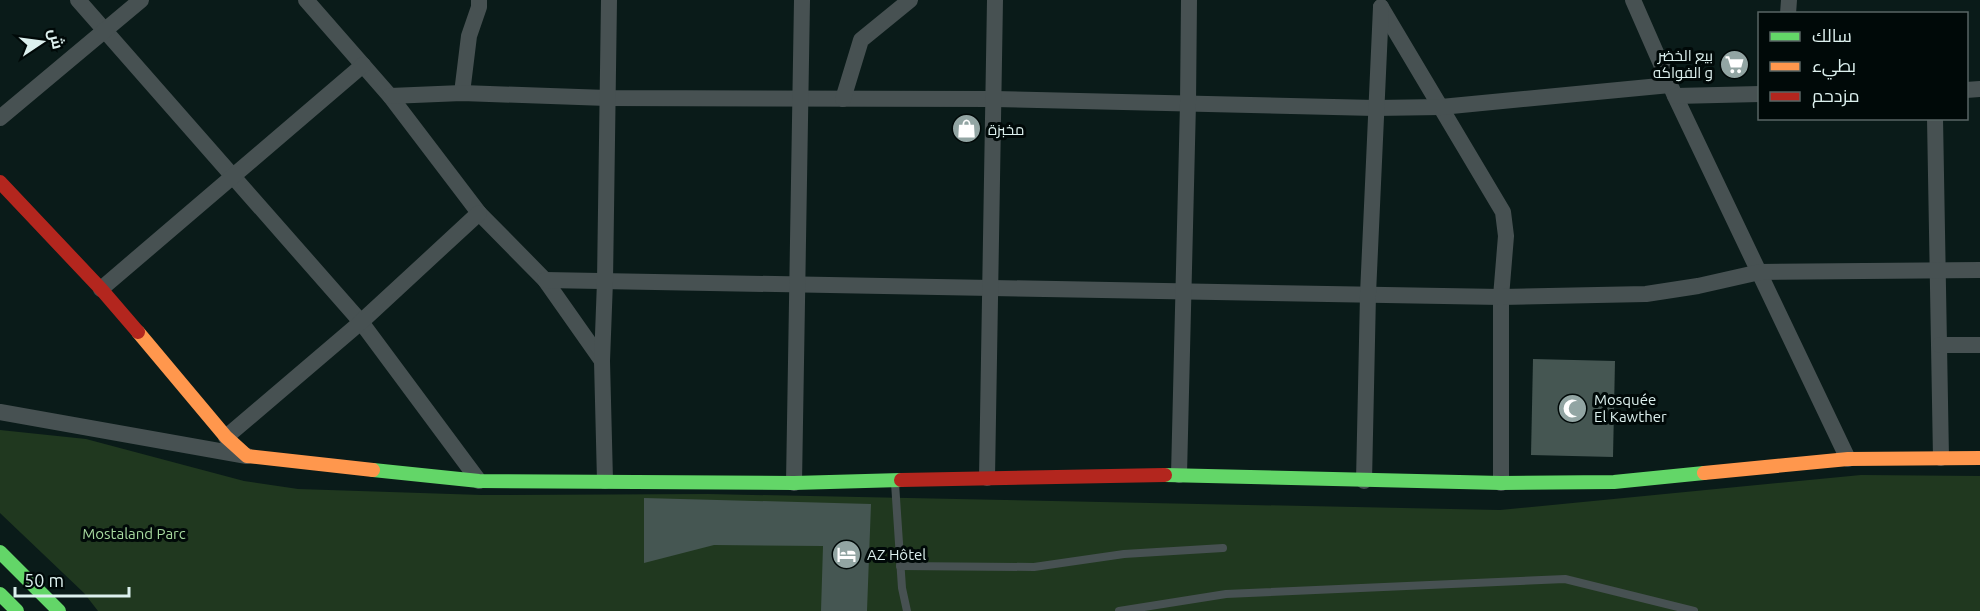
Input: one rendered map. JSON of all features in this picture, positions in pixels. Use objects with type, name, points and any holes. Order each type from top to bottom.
[{"type":"main road","points":[[0,182],[101,289],[226,437],[247,456],[479,481],[794,483],[1179,476],[1501,483],[1614,482],[1848,459],[1980,458]]},
{"type":"main road","points":[[0,552],[59,611]]},
{"type":"main road","points":[[0,594],[17,611]]},
{"type":"street","points":[[78,0],[361,322],[479,481]]},
{"type":"street","points":[[0,118],[141,0]]},
{"type":"street","points":[[306,0],[390,96],[479,213],[544,280],[602,361]]},
{"type":"street","points":[[462,93],[469,36],[479,7],[479,0]]},
{"type":"street","points":[[605,481],[602,361],[609,0]]},
{"type":"street","points":[[794,483],[802,0]]},
{"type":"street","points":[[843,99],[861,40],[910,0]]},
{"type":"street","points":[[987,478],[992,288],[995,0]]},
{"type":"street","points":[[1179,476],[1189,0]]},
{"type":"street","points":[[1633,0],[1673,91],[1848,459]]},
{"type":"street","points":[[1381,4],[1503,212],[1506,236],[1501,297],[1501,483]]},
{"type":"street","points":[[1364,481],[1368,294],[1381,4]]},
{"type":"street","points":[[101,289],[235,177],[363,65]]},
{"type":"street","points":[[390,96],[462,93],[607,98],[994,99],[1376,108],[1441,107],[1673,91],[1758,94]]},
{"type":"street","points":[[1935,120],[1941,458]]},
{"type":"street","points":[[226,437],[361,322],[479,213]]},
{"type":"street","points":[[544,280],[1501,297],[1646,294],[1698,286],[1760,272],[1980,270]]},
{"type":"street","points":[[1940,345],[1980,345]]},
{"type":"street","points":[[0,412],[247,456]]},
{"type":"lane","points":[[895,480],[902,588],[907,611]]},
{"type":"lane","points":[[900,566],[1034,567],[1124,554],[1223,548]]},
{"type":"lane","points":[[1119,611],[1226,594],[1565,579],[1695,611]]},
{"type":"green space","name":"Mostaland Parc","points":[[0,430],[86,439],[244,481],[298,489],[482,495],[708,494],[1500,510],[1861,475],[1980,476],[1980,611],[98,611],[84,593],[0,513]]},
{"type":"building","name":"Mosquée El Kawther","points":[[1533,359],[1615,361],[1613,457],[1531,455]]},
{"type":"building","name":"AZ Hôtel","points":[[644,498],[871,504],[867,611],[821,611],[823,546],[714,545],[644,563]]},
{"type":"traffic: fast","points":[[373,470],[479,481],[794,483],[901,480]]},
{"type":"traffic: fast","points":[[1165,475],[1501,483],[1614,482],[1704,473]]},
{"type":"traffic: fast","points":[[0,552],[59,611]]},
{"type":"traffic: fast","points":[[0,594],[17,611]]},
{"type":"traffic: slow","points":[[138,332],[226,437],[247,456],[373,470]]},
{"type":"traffic: slow","points":[[1704,473],[1848,459],[1980,458]]},
{"type":"traffic: jam","points":[[0,182],[101,289],[138,332]]},
{"type":"traffic: jam","points":[[901,480],[1165,475]]},
{"type":"place","name":"بيع الخضر و الفواكه","points":[[1734,64]]},
{"type":"place","name":"مخبزة","points":[[967,129]]},
{"type":"place","name":"Mosquée El Kawther","points":[[1573,408]]},
{"type":"place","name":"AZ Hôtel","points":[[846,554]]}]
